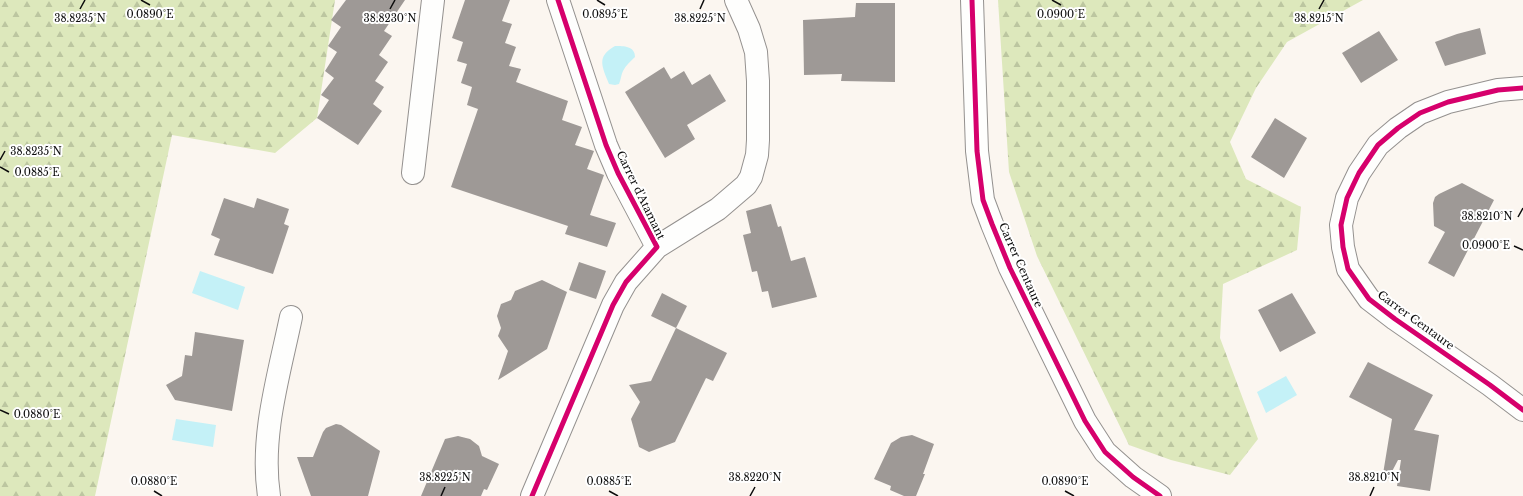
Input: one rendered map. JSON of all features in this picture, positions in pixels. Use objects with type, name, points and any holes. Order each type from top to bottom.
[{"type":"street","points":[[413,173],[433,0]]},
{"type":"street","name":"Carrer d'Atamant","points":[[532,496],[613,305],[626,282],[657,247],[618,173],[606,144],[558,0]]},
{"type":"street","points":[[657,247],[718,209],[746,186],[751,177],[757,155],[758,140],[756,52],[749,29],[736,0]]},
{"type":"street","name":"Carrer Centaure","points":[[972,0],[977,151],[983,200],[992,224],[1013,275],[1085,421],[1105,452],[1133,477],[1160,496]]},
{"type":"street","name":"Carrer Centaure","points":[[1523,88],[1498,90],[1448,102],[1420,113],[1398,128],[1378,145],[1359,173],[1347,198],[1341,225],[1343,247],[1348,269],[1369,299],[1523,410]]},
{"type":"street","points":[[269,496],[267,482],[267,455],[269,430],[291,317]]},
{"type":"green space","points":[[0,0],[335,0],[317,118],[275,153],[172,135],[95,496],[0,496]]},
{"type":"green space","points":[[998,0],[1363,0],[1287,42],[1256,88],[1230,142],[1246,179],[1301,207],[1297,250],[1223,284],[1220,338],[1258,439],[1230,475],[1171,460],[1129,445],[1037,256],[1009,172]]},
{"type":"water","points":[[615,46],[628,47],[635,53],[635,57],[624,69],[619,84],[615,85],[609,84],[602,62],[605,54]]},
{"type":"water","points":[[200,271],[245,287],[238,310],[192,293]]},
{"type":"water","points":[[1286,376],[1297,395],[1266,413],[1257,392]]},
{"type":"water","points":[[176,419],[216,425],[213,447],[172,440]]},
{"type":"building","points":[[346,0],[405,0],[384,31],[392,36],[379,55],[388,62],[375,81],[384,87],[373,104],[382,111],[358,145],[317,118],[329,100],[321,95],[334,78],[325,71],[337,52],[328,46],[341,27],[331,20]]},
{"type":"building","points":[[465,0],[510,0],[502,21],[512,24],[505,43],[516,47],[509,66],[521,69],[516,82],[568,101],[562,120],[582,127],[575,145],[594,151],[587,169],[604,175],[590,215],[616,223],[607,247],[565,234],[568,226],[451,187],[478,109],[467,105],[472,87],[461,83],[467,64],[457,61],[463,42],[452,38]]},
{"type":"building","points":[[856,3],[895,3],[895,82],[841,81],[842,74],[804,75],[803,20],[855,17]]},
{"type":"building","points":[[1480,28],[1486,54],[1445,66],[1435,42]]},
{"type":"building","points":[[1379,31],[1398,60],[1361,83],[1342,53]]},
{"type":"building","points":[[664,67],[671,79],[684,71],[692,85],[710,74],[726,101],[687,125],[695,139],[665,158],[625,92]]},
{"type":"building","points":[[1275,118],[1307,138],[1284,178],[1251,157]]},
{"type":"building","points":[[1462,183],[1494,200],[1454,277],[1428,263],[1445,232],[1434,226],[1433,203],[1435,197],[1439,194]]},
{"type":"building","points":[[224,198],[254,208],[257,198],[289,209],[284,224],[289,226],[273,274],[214,255],[220,239],[211,235]]},
{"type":"building","points":[[771,204],[778,227],[781,226],[791,261],[805,257],[817,297],[772,308],[768,291],[762,292],[757,271],[752,272],[743,235],[751,233],[746,211]]},
{"type":"building","points":[[579,262],[606,271],[596,299],[569,290]]},
{"type":"building","points":[[542,280],[567,292],[547,349],[498,380],[508,351],[498,336],[501,328],[497,316],[501,304],[511,300],[515,291]]},
{"type":"building","points":[[662,293],[687,306],[676,328],[651,316]]},
{"type":"building","points":[[1292,293],[1316,333],[1280,352],[1258,310]]},
{"type":"building","points":[[676,328],[727,353],[713,381],[706,378],[675,442],[649,452],[639,447],[631,419],[640,402],[629,385],[651,381]]},
{"type":"building","points":[[195,332],[244,340],[232,411],[175,400],[166,385],[182,376],[185,355],[192,356]]},
{"type":"building","points":[[1368,362],[1433,395],[1414,430],[1439,435],[1430,491],[1397,486],[1401,460],[1398,460],[1387,481],[1382,480],[1392,419],[1349,397]]},
{"type":"building","points":[[336,424],[341,425],[380,451],[368,496],[311,496],[297,457],[313,457],[323,432],[326,428]]},
{"type":"building","points":[[912,435],[934,444],[923,474],[925,474],[916,496],[904,496],[890,490],[891,486],[874,479],[891,443],[901,437]]},
{"type":"building","points":[[458,436],[470,439],[479,446],[482,456],[499,464],[487,490],[484,489],[481,496],[421,496],[445,439]]},
{"type":"cycle path","points":[[532,496],[613,305],[626,282],[657,247],[618,173],[606,145],[558,0]]},
{"type":"cycle path","points":[[972,0],[977,151],[983,200],[992,224],[1010,268],[1085,421],[1105,452],[1133,477],[1160,496]]},
{"type":"cycle path","points":[[1523,88],[1498,90],[1448,102],[1420,113],[1398,128],[1378,145],[1359,173],[1347,198],[1341,225],[1343,247],[1348,269],[1369,299],[1523,410]]}]
